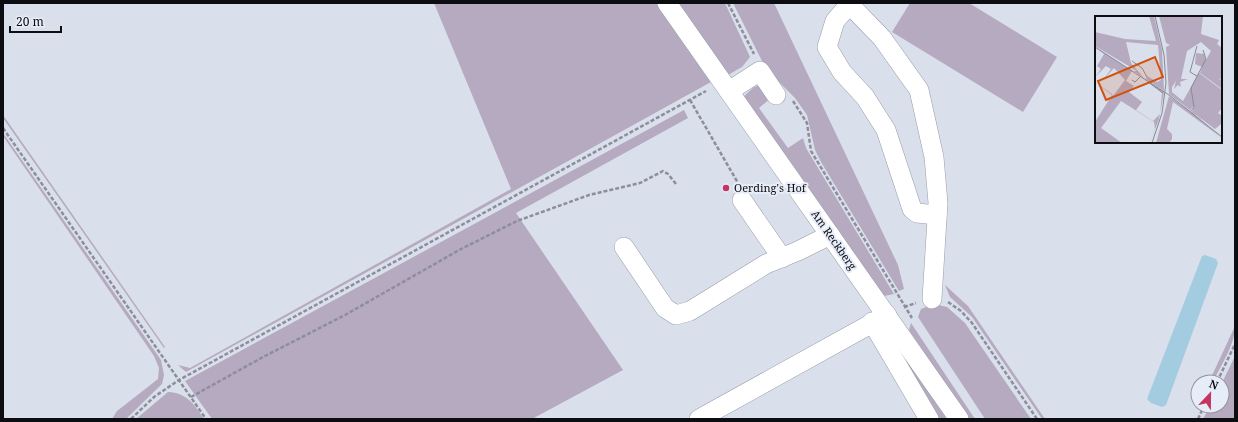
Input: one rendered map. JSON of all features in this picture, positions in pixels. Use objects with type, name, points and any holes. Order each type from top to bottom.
[{"type":"street","name":"Am Reckberg","points":[[667,3],[830,235],[880,318],[959,419]]},
{"type":"street","points":[[932,299],[938,203],[934,157],[919,90],[882,38],[848,4],[835,21],[827,47],[842,72],[865,97],[886,130],[912,209],[918,213],[937,215]]},
{"type":"street","points":[[726,86],[760,71],[783,97]]},
{"type":"street","points":[[742,200],[782,258]]},
{"type":"street","points":[[624,247],[665,308],[676,315],[690,311],[766,264],[830,235]]},
{"type":"street","points":[[699,419],[880,318],[929,419]]},
{"type":"path","points":[[728,3],[753,53]]},
{"type":"path","points":[[131,419],[154,398],[179,380],[690,100],[726,86]]},
{"type":"path","points":[[783,97],[807,123],[811,151],[904,307],[932,299],[946,301],[961,311],[972,323],[1037,419]]},
{"type":"path","points":[[690,100],[733,175]]},
{"type":"path","points":[[3,128],[206,419]]},
{"type":"path","points":[[191,397],[263,357],[352,311],[461,249],[517,221],[589,196],[640,183],[663,171],[668,174],[676,184]]},
{"type":"path","points":[[1221,374],[1235,344]]},
{"type":"shaded area","points":[[434,3],[656,3],[711,82],[186,372],[178,365],[190,368],[511,189]]},
{"type":"shaded area","points":[[677,3],[725,3],[750,57],[742,67],[728,75]]},
{"type":"shaded area","points":[[733,3],[774,3],[898,265],[904,289],[899,291],[821,162],[815,150],[807,115],[795,98],[766,69]]},
{"type":"shaded area","points":[[910,3],[969,3],[1057,57],[1023,112],[892,32]]},
{"type":"shaded area","points":[[763,84],[771,98],[759,108],[788,148],[803,138],[806,148],[894,294],[884,296],[743,97],[754,87]]},
{"type":"shaded area","points":[[684,110],[688,118],[516,213],[623,370],[532,419],[212,419],[185,381]]},
{"type":"shaded area","points":[[3,115],[165,347],[164,348],[3,118]]},
{"type":"shaded area","points":[[3,133],[161,360],[164,375],[162,384],[126,419],[112,419],[117,411],[158,379],[159,368],[154,356],[3,136]]},
{"type":"shaded area","points":[[945,285],[968,306],[1045,419],[1042,419],[972,317],[950,297]]},
{"type":"shaded area","points":[[934,304],[947,307],[965,323],[1031,419],[985,419],[918,317],[921,309]]},
{"type":"shaded area","points":[[911,323],[975,419],[969,419],[909,330]]},
{"type":"shaded area","points":[[1235,326],[1233,340],[1227,355],[1217,374],[1213,374]]},
{"type":"shaded area","points":[[890,335],[948,419],[933,419]]},
{"type":"shaded area","points":[[1235,356],[1235,419],[1203,419],[1206,414],[1230,414],[1230,374],[1226,374]]},
{"type":"shaded area","points":[[168,392],[175,393],[189,400],[204,419],[136,419]]},
{"type":"water","points":[[1205,255],[1216,259],[1218,263],[1166,405],[1162,407],[1151,403],[1147,399],[1202,256]]},
{"type":"place","name":"Oerding's Hof","points":[[726,188]]}]
